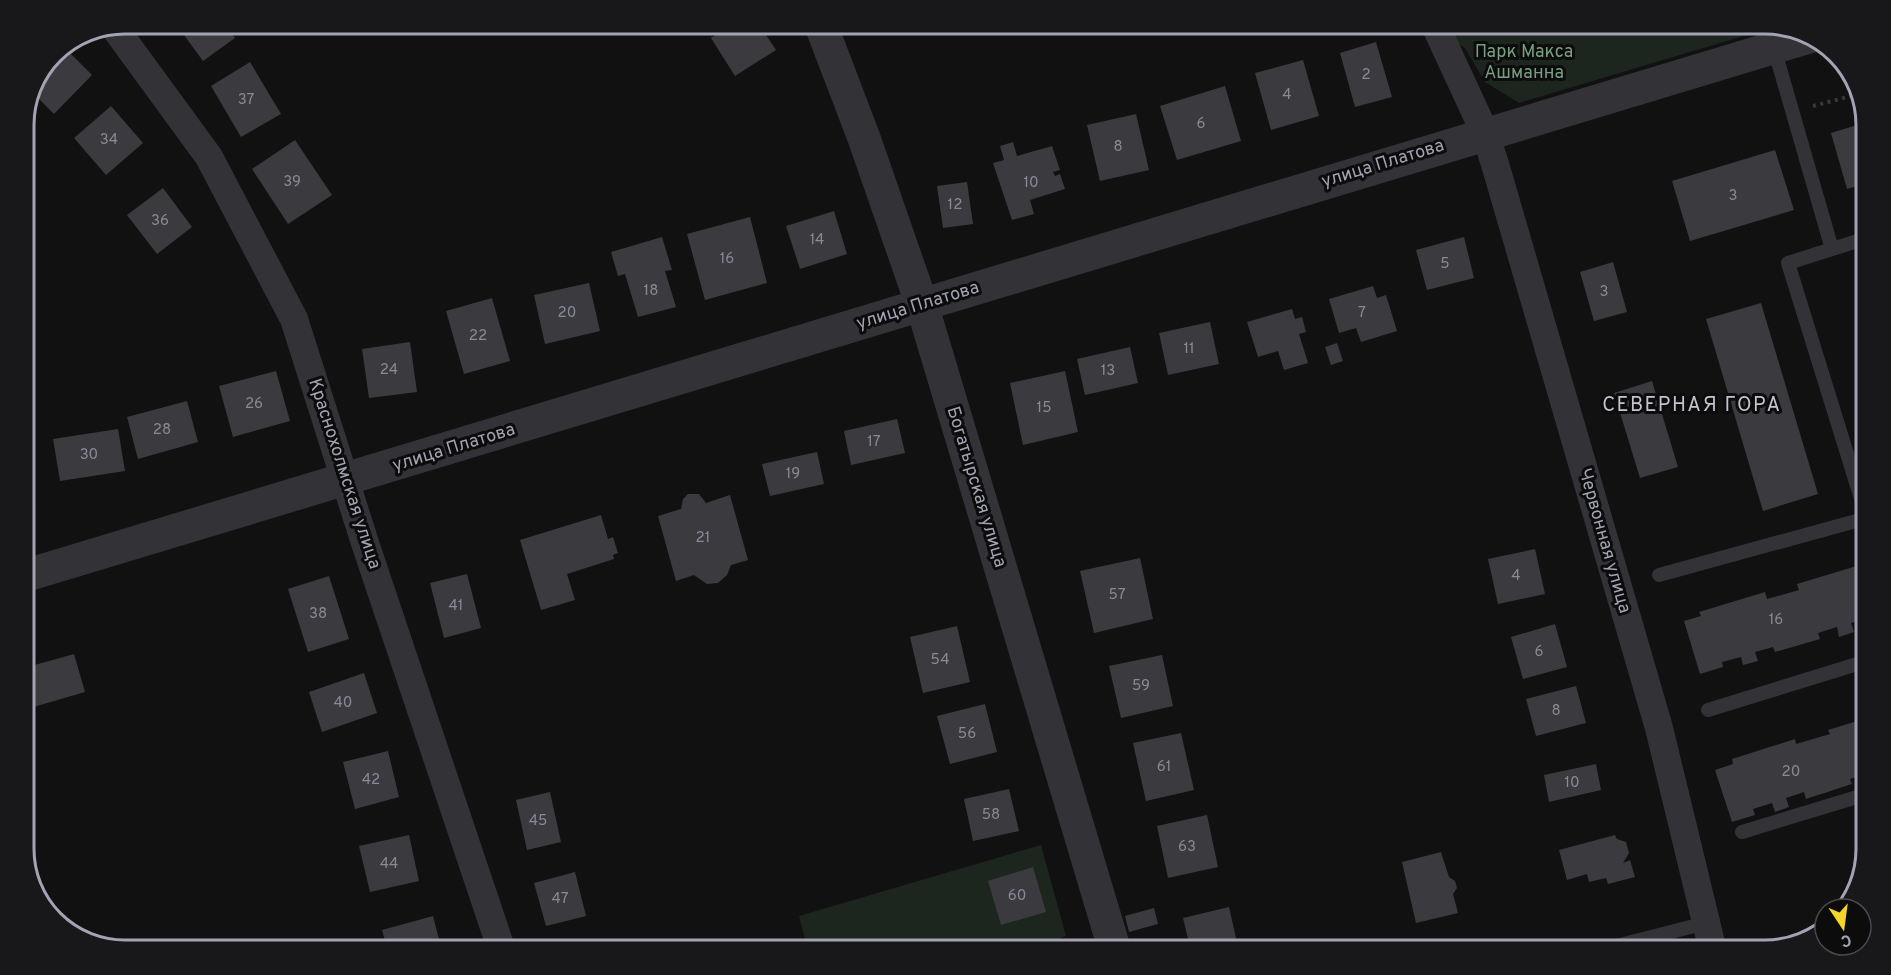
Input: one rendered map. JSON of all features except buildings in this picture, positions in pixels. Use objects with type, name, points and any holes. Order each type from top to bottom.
[{"type":"street","name":"Краснохолмская улица","points":[[119,35],[209,157],[294,319],[498,940]]},
{"type":"street","name":"Богатырская улица","points":[[825,35],[864,138],[922,305],[1112,940]]},
{"type":"street","name":"Червонная улица","points":[[1439,35],[1485,133],[1659,728],[1710,940]]},
{"type":"street","name":"улица Платова","points":[[35,573],[346,481],[1485,133],[1798,41]]},
{"type":"lane","points":[[1774,48],[1832,249]]},
{"type":"lane","points":[[1856,241],[1788,263],[1856,482]]},
{"type":"lane","points":[[1659,575],[1856,521]]},
{"type":"lane","points":[[1707,710],[1856,664]]},
{"type":"lane","points":[[1742,831],[1856,797]]},
{"type":"lane","points":[[1639,940],[1706,923]]},
{"type":"path","points":[[1792,112],[1852,96]]},
{"type":"green space","name":"Парк Макса Ашманна","points":[[1443,35],[1747,35],[1519,103],[1485,82],[1465,48]]},
{"type":"green space","points":[[1041,845],[1066,936],[1055,940],[805,940],[799,916]]},
{"type":"district","name":"СЕВЕРНАЯ ГОРА","points":[[1692,406]]}]
